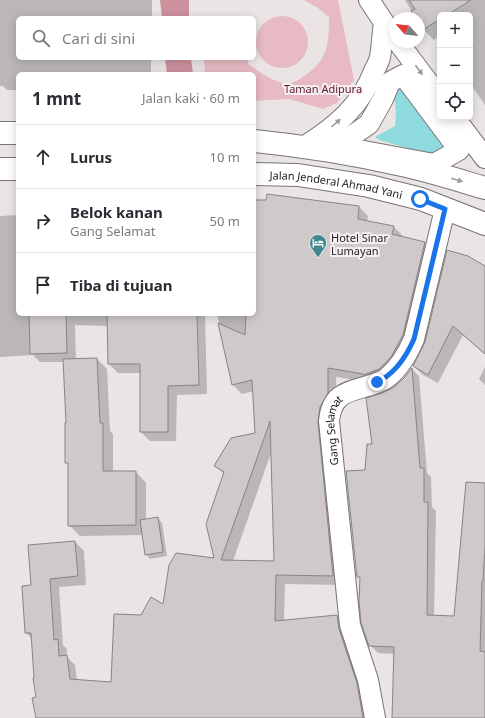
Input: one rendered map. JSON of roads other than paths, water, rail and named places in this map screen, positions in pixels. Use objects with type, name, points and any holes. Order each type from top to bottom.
[{"type":"main road","points":[[0,133],[16,133]]},
{"type":"main road","points":[[256,141],[305,146],[403,165],[485,188]]},
{"type":"main road","points":[[0,169],[16,170]]},
{"type":"main road","name":"Jalan Jenderal Ahmad Yani","points":[[256,174],[298,175],[369,186],[420,199],[485,224]]},
{"type":"street","points":[[305,146],[324,134],[345,116],[360,99],[371,80],[389,31],[368,0]]},
{"type":"street","points":[[402,48],[437,94]]},
{"type":"street","points":[[403,75],[459,150],[434,164],[337,146],[368,124],[383,99],[390,82],[403,75]]},
{"type":"street","points":[[456,120],[485,158]]},
{"type":"street","name":"Gang Selamat","points":[[375,718],[368,680],[350,626],[330,429],[330,411],[332,404],[339,396],[388,378],[407,355],[414,339],[445,209]]},
{"type":"water","name":"Taman Adipura","points":[[401,83],[450,148],[437,156],[382,141],[375,137],[395,126],[396,113],[394,87]]},
{"type":"place","name":"Hotel Sinar Lumayan","points":[[318,258]]}]
